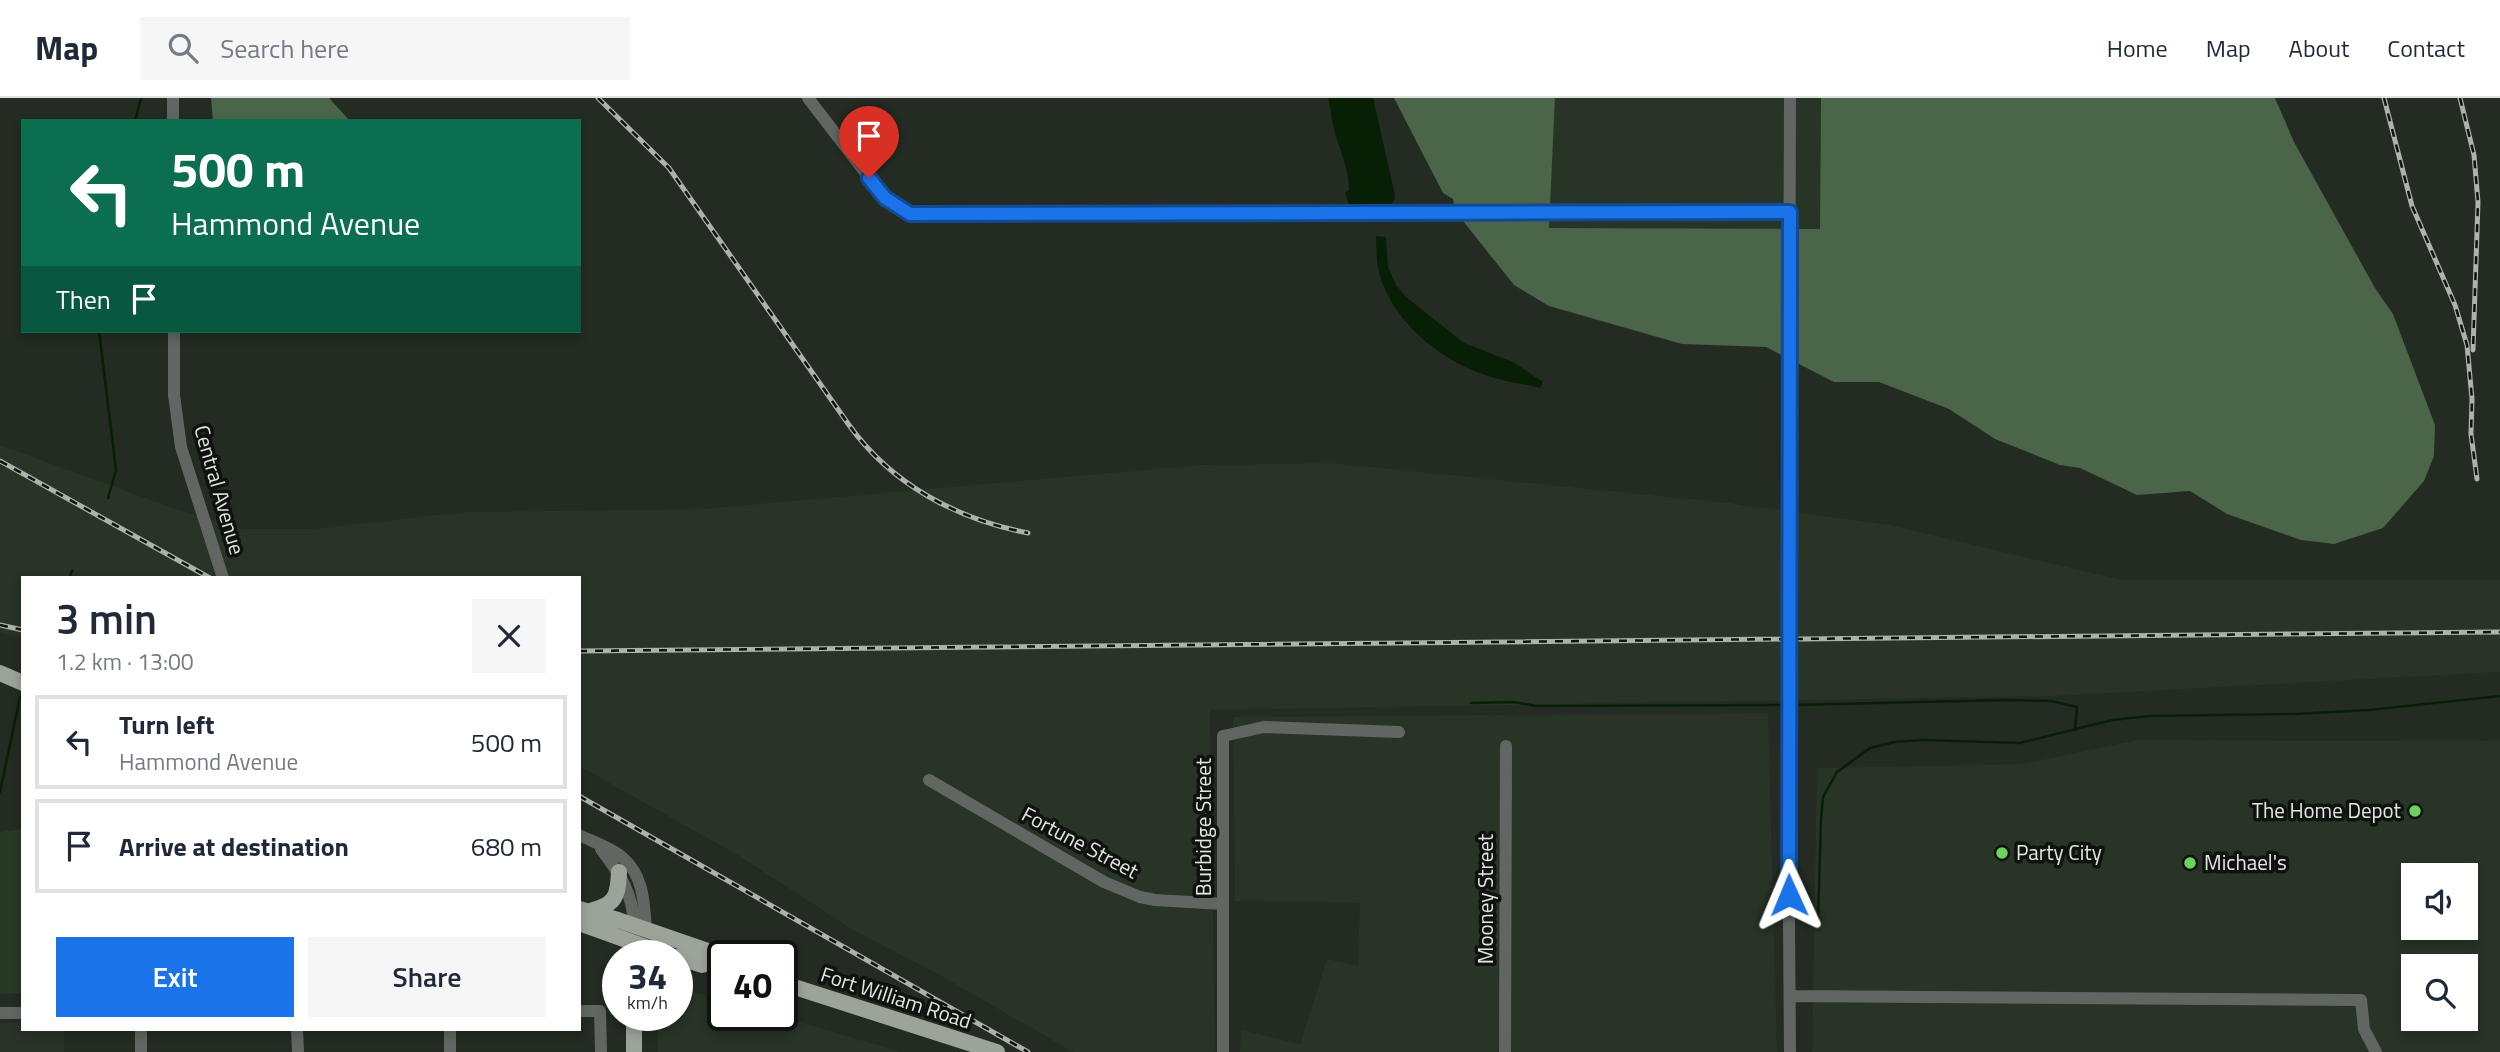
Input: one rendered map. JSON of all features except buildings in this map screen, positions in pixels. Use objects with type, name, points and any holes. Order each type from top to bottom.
[{"type":"main road","points":[[0,673],[21,683]]},
{"type":"main road","points":[[583,915],[608,905],[614,899],[619,889],[619,872]]},
{"type":"main road","points":[[583,915],[640,927],[707,952]]},
{"type":"main road","points":[[583,915],[624,940]]},
{"type":"main road","points":[[640,927],[640,940]]},
{"type":"main road","name":"Fort William Road","points":[[798,988],[997,1052]]},
{"type":"main road","points":[[634,1031],[634,1052]]},
{"type":"main road","points":[[645,1031],[645,1052]]},
{"type":"street","points":[[173,98],[173,119]]},
{"type":"street","points":[[808,98],[885,198],[910,214],[1790,212]]},
{"type":"street","points":[[1790,98],[1790,1052]]},
{"type":"street","name":"Central Avenue","points":[[174,333],[174,395],[181,447],[222,576]]},
{"type":"street","name":"Burbidge Street","points":[[1223,1052],[1223,737],[1264,727],[1399,732]]},
{"type":"street","name":"Mooney Street","points":[[1505,1052],[1506,746]]},
{"type":"street","name":"Fortune Street","points":[[929,780],[1077,866],[1140,897],[1223,904]]},
{"type":"street","points":[[581,836],[623,858],[634,872],[643,891],[640,927]]},
{"type":"street","points":[[596,844],[619,872],[628,889],[640,927]]},
{"type":"street","points":[[1790,996],[2361,1000],[2364,1029],[2376,1052]]},
{"type":"street","points":[[581,1011],[600,1011],[601,1052]]},
{"type":"street","points":[[0,1013],[21,1013]]},
{"type":"street","points":[[141,1031],[141,1052]]},
{"type":"street","points":[[297,1031],[298,1052]]},
{"type":"street","points":[[450,1031],[450,1052]]},
{"type":"shaded area","points":[[211,98],[329,98],[348,119],[213,119]]},
{"type":"shaded area","points":[[1328,98],[1373,98],[1394,191],[1395,198],[1391,205],[1375,208],[1349,205],[1345,193],[1349,190],[1347,173]]},
{"type":"shaded area","points":[[1394,98],[1555,98],[1549,228],[1820,229],[1821,98],[2275,98],[2294,142],[2375,288],[2393,314],[2435,425],[2434,456],[2424,481],[2383,528],[2334,544],[2301,540],[2227,514],[2190,491],[2137,495],[2080,468],[2060,465],[1995,439],[1949,409],[1879,382],[1834,382],[1766,347],[1682,344],[1549,306],[1514,285],[1455,211],[1453,199],[1443,193]]},
{"type":"shaded area","points":[[1555,98],[1821,98],[1820,229],[1548,228]]},
{"type":"shaded area","points":[[1376,236],[1386,237],[1388,267],[1396,285],[1406,297],[1464,343],[1513,362],[1543,382],[1540,388],[1479,373],[1442,354],[1425,341],[1410,327],[1387,292],[1378,269]]},
{"type":"shaded area","points":[[0,445],[170,507],[242,529],[313,529],[465,512],[702,509],[1200,465],[1331,463],[1729,503],[1890,525],[2122,580],[2500,580],[2500,672],[2055,696],[1210,710],[1215,1052],[1073,1052],[938,974],[853,930],[741,857],[581,767],[581,576],[21,576],[21,637],[0,633]]},
{"type":"shaded area","points":[[1768,713],[1777,1052],[1240,1052],[1241,1030],[1300,1044],[1327,959],[1358,966],[1360,903],[1235,901],[1233,717]]},
{"type":"shaded area","points":[[2138,740],[2500,741],[2500,1052],[1812,1052],[1817,768],[2022,764]]},
{"type":"shaded area","points":[[21,829],[21,993],[0,994],[0,832]]},
{"type":"shaded area","points":[[693,992],[707,995],[707,1031],[798,1031],[798,1022],[902,1052],[658,1052],[657,1031],[693,1031]]},
{"type":"shaded area","points":[[21,1022],[21,1031],[64,1031],[64,1052],[0,1052],[0,1023]]},
{"type":"waterway","points":[[136,119],[141,98]]},
{"type":"waterway","points":[[99,333],[116,470],[108,498]]},
{"type":"waterway","points":[[70,576],[72,571]]},
{"type":"waterway","points":[[1818,920],[1823,797],[1837,772],[1870,748],[1894,742],[1921,740],[2020,743],[2112,720],[2150,716],[2369,710],[2500,696]]},
{"type":"waterway","points":[[0,792],[20,697]]},
{"type":"waterway","points":[[1793,705],[2051,701],[2077,707],[2075,730]]},
{"type":"waterway","points":[[1471,703],[1514,702],[1536,706],[1782,705]]},
{"type":"railway","points":[[598,98],[669,168],[866,446],[906,482],[928,496],[976,519],[1028,533]]},
{"type":"railway","points":[[2384,98],[2412,206],[2455,305],[2467,345],[2472,399],[2471,434],[2477,479]]},
{"type":"railway","points":[[2460,98],[2474,155],[2478,202],[2473,350]]},
{"type":"railway","points":[[0,461],[206,576]]},
{"type":"railway","points":[[0,625],[21,630]]},
{"type":"railway","points":[[581,651],[2500,632]]},
{"type":"railway","points":[[581,797],[1028,1052]]},
{"type":"place","name":"The Home Depot","points":[[2415,811]]},
{"type":"place","name":"Party City","points":[[2002,853]]},
{"type":"place","name":"Michael's","points":[[2190,863]]},
{"type":"route","points":[[869,178],[885,198],[910,214],[1790,212],[1789,895]]}]
